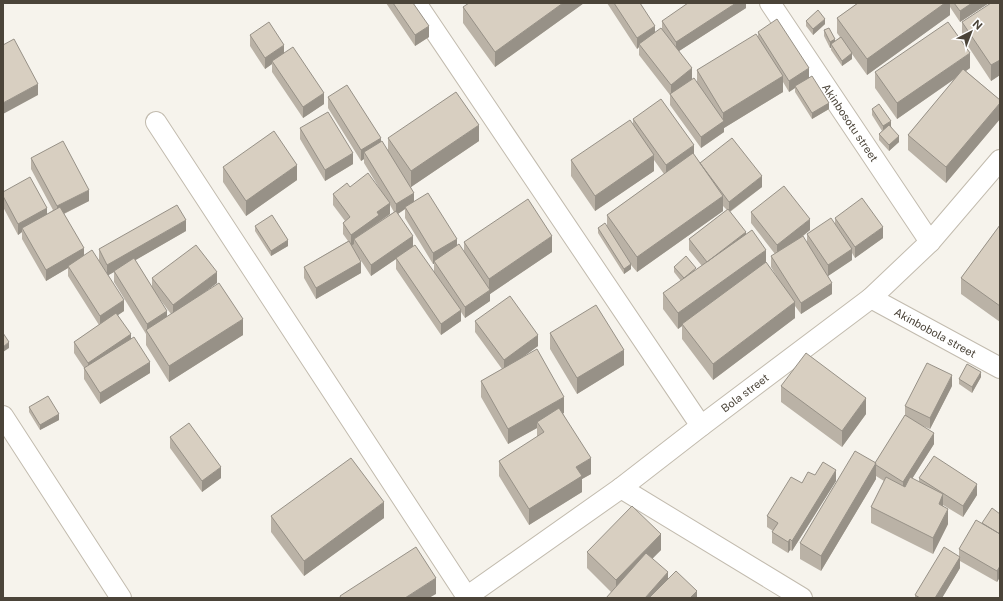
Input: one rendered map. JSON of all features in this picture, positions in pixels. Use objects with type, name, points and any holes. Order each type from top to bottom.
[{"type":"street","points":[[416,3],[701,426]]},
{"type":"street","name":"Akinbosotu street","points":[[770,3],[930,242]]},
{"type":"street","points":[[156,122],[466,598]]},
{"type":"street","name":"Bola street","points":[[466,598],[622,488],[701,426],[871,298],[930,242],[1000,160]]},
{"type":"street","name":"Akinbobola street","points":[[871,298],[1000,368]]},
{"type":"street","points":[[3,416],[121,598]]},
{"type":"street","points":[[622,488],[802,598]]},
{"type":"building","points":[[393,3],[413,3],[429,26],[415,35]]},
{"type":"building","points":[[469,3],[563,3],[495,52],[463,7]]},
{"type":"building","points":[[614,3],[640,3],[655,26],[637,38]]},
{"type":"building","points":[[688,3],[736,3],[676,42],[662,21]]},
{"type":"building","points":[[858,3],[945,3],[867,59],[837,18]]},
{"type":"building","points":[[954,3],[972,3],[960,11]]},
{"type":"building","points":[[991,3],[1000,3],[1000,60],[991,65],[962,22]]},
{"type":"building","points":[[818,10],[825,19],[813,29],[806,21]]},
{"type":"building","points":[[777,19],[809,68],[789,81],[758,32]]},
{"type":"building","points":[[269,22],[284,45],[265,58],[250,35]]},
{"type":"building","points":[[948,22],[970,53],[897,103],[875,72]]},
{"type":"building","points":[[661,28],[692,68],[671,85],[639,44]]},
{"type":"building","points":[[829,28],[835,39],[830,42],[824,30]]},
{"type":"building","points":[[756,34],[783,76],[723,113],[697,70]]},
{"type":"building","points":[[841,37],[852,53],[842,61],[831,44]]},
{"type":"building","points":[[14,39],[38,84],[3,103],[3,45]]},
{"type":"building","points":[[293,47],[324,93],[303,107],[272,61]]},
{"type":"building","points":[[963,69],[1000,100],[1000,103],[946,167],[908,135]]},
{"type":"building","points":[[812,76],[829,103],[812,113],[795,86]]},
{"type":"building","points":[[694,78],[724,121],[701,137],[670,94]]},
{"type":"building","points":[[347,85],[381,138],[361,150],[328,97]]},
{"type":"building","points":[[456,92],[479,125],[411,171],[388,138]]},
{"type":"building","points":[[661,99],[694,145],[666,165],[633,119]]},
{"type":"building","points":[[879,104],[891,121],[883,126],[872,109]]},
{"type":"building","points":[[328,112],[353,153],[325,170],[300,128]]},
{"type":"building","points":[[630,120],[654,155],[595,196],[571,160]]},
{"type":"building","points":[[889,125],[899,136],[889,145],[879,134]]},
{"type":"building","points":[[274,131],[297,165],[246,201],[223,167]]},
{"type":"building","points":[[732,138],[762,176],[729,202],[700,163]]},
{"type":"building","points":[[63,141],[89,190],[57,206],[31,158]]},
{"type":"building","points":[[382,141],[414,193],[396,204],[364,152]]},
{"type":"building","points":[[693,153],[723,196],[637,257],[607,215]]},
{"type":"building","points":[[368,173],[390,203],[377,212],[379,215],[351,235],[343,223],[350,217],[333,194],[347,183],[350,187]]},
{"type":"building","points":[[30,177],[47,208],[18,224],[3,196],[3,192]]},
{"type":"building","points":[[784,186],[810,219],[777,245],[751,212]]},
{"type":"building","points":[[428,193],[457,239],[433,253],[405,207]]},
{"type":"building","points":[[862,198],[883,227],[855,247],[835,218]]},
{"type":"building","points":[[528,199],[552,236],[489,279],[464,242]]},
{"type":"building","points":[[177,205],[186,220],[107,265],[99,249]]},
{"type":"building","points":[[60,207],[84,248],[46,270],[22,228]]},
{"type":"building","points":[[728,209],[746,232],[707,262],[689,239]]},
{"type":"building","points":[[396,211],[413,236],[371,265],[354,239]]},
{"type":"building","points":[[272,215],[288,240],[271,251],[255,226]]},
{"type":"building","points":[[831,218],[852,249],[828,265],[807,234]]},
{"type":"building","points":[[605,223],[631,264],[624,269],[598,228]]},
{"type":"building","points":[[1000,225],[1000,306],[961,278]]},
{"type":"building","points":[[752,230],[766,250],[678,313],[663,293]]},
{"type":"building","points":[[803,236],[832,283],[801,303],[771,256]]},
{"type":"building","points":[[349,241],[361,262],[316,288],[304,267]]},
{"type":"building","points":[[459,244],[490,290],[465,307],[434,261]]},
{"type":"building","points":[[196,245],[217,272],[173,305],[152,278]]},
{"type":"building","points":[[415,245],[461,310],[441,324],[396,258]]},
{"type":"building","points":[[92,250],[124,300],[100,316],[68,266]]},
{"type":"building","points":[[686,256],[696,268],[684,278],[674,267]]},
{"type":"building","points":[[134,258],[167,311],[147,324],[114,271]]},
{"type":"building","points":[[766,262],[795,302],[713,364],[682,324]]},
{"type":"building","points":[[219,283],[243,319],[169,366],[146,330]]},
{"type":"building","points":[[510,296],[538,335],[504,360],[475,321]]},
{"type":"building","points":[[596,305],[624,350],[577,378],[550,333]]},
{"type":"building","points":[[116,313],[131,334],[88,363],[74,342]]},
{"type":"building","points":[[3,333],[9,342],[3,347]]},
{"type":"building","points":[[134,337],[150,362],[100,393],[84,368]]},
{"type":"building","points":[[537,349],[564,397],[508,429],[481,381]]},
{"type":"building","points":[[806,353],[866,398],[842,431],[781,386]]},
{"type":"building","points":[[927,363],[952,375],[930,418],[905,406]]},
{"type":"building","points":[[967,364],[981,372],[972,387],[959,379]]},
{"type":"building","points":[[48,396],[59,414],[40,425],[29,407]]},
{"type":"building","points":[[559,408],[591,458],[576,467],[582,476],[529,509],[499,461],[544,432],[537,422]]},
{"type":"building","points":[[905,415],[934,433],[903,482],[875,463]]},
{"type":"building","points":[[189,423],[221,467],[202,481],[170,437]]},
{"type":"building","points":[[855,451],[876,463],[821,556],[800,543]]},
{"type":"building","points":[[934,456],[977,484],[963,506],[919,478]]},
{"type":"building","points":[[351,458],[384,502],[304,561],[271,516]]},
{"type":"building","points":[[823,462],[836,470],[792,541],[790,539],[788,542],[772,532],[778,523],[767,516],[791,477],[802,483],[808,472],[815,475]]},
{"type":"building","points":[[886,477],[905,487],[910,477],[943,494],[939,504],[948,509],[933,538],[871,507]]},
{"type":"building","points":[[632,506],[661,534],[616,580],[587,552]]},
{"type":"building","points":[[992,508],[1000,514],[1000,534],[982,523]]},
{"type":"building","points":[[976,520],[1000,534],[1000,566],[997,571],[959,549]]},
{"type":"building","points":[[416,547],[436,578],[405,598],[341,598],[340,596]]},
{"type":"building","points":[[944,547],[960,557],[935,598],[920,598],[915,595]]},
{"type":"building","points":[[646,553],[668,572],[645,598],[606,598]]},
{"type":"building","points":[[676,571],[697,591],[690,598],[649,598]]}]
